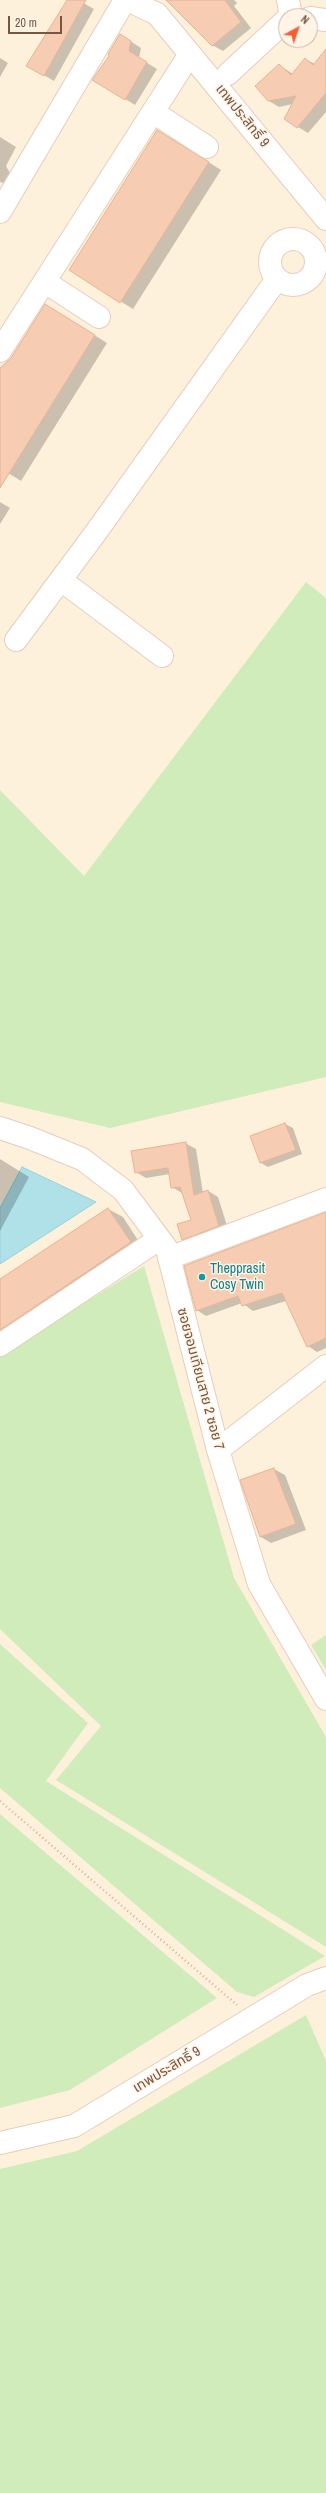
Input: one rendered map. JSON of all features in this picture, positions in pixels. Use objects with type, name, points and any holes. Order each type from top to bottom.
[{"type":"street","points":[[0,212],[126,0],[156,7]]},
{"type":"street","name":"เทพประสิทธิ์ 9","points":[[156,7],[190,54],[325,218]]},
{"type":"street","points":[[228,74],[278,29]]},
{"type":"street","points":[[0,351],[190,54]]},
{"type":"street","points":[[153,112],[207,147]]},
{"type":"street","points":[[305,242],[325,218]]},
{"type":"street","points":[[290,239],[305,242],[314,254],[316,261],[311,276],[299,284],[284,283],[277,279],[270,266],[272,251],[277,245],[290,239]]},
{"type":"street","points":[[16,640],[61,580],[277,279]]},
{"type":"street","points":[[45,282],[99,317]]},
{"type":"street","points":[[61,580],[162,656]]},
{"type":"street","name":"ซอยจอมเทียนสาย 2 ซอย 7","points":[[0,1128],[30,1138],[82,1159],[123,1190],[167,1249],[218,1450],[259,1584],[326,1699]]},
{"type":"street","points":[[169,1258],[326,1199]]},
{"type":"street","points":[[0,1345],[159,1238]]},
{"type":"street","points":[[218,1450],[326,1366]]},
{"type":"street","name":"เทพประสิทธิ์ 9","points":[[0,2143],[74,2126],[307,1986],[326,1978]]},
{"type":"path","points":[[0,1802],[253,2018]]},
{"type":"green space","points":[[306,582],[326,598],[326,1077],[110,1128],[0,1102],[0,790],[84,876]]},
{"type":"green space","points":[[144,1266],[234,1578],[326,1737],[326,1947],[56,1780],[101,1726],[0,1629],[0,1355]]},
{"type":"green space","points":[[326,1635],[326,1670],[311,1645]]},
{"type":"green space","points":[[0,1644],[88,1723],[46,1781],[325,1956],[254,1997],[237,1992],[0,1788]]},
{"type":"green space","points":[[0,1814],[217,1998],[70,2090],[0,2108]]},
{"type":"green space","points":[[306,2015],[326,2061],[326,2493],[0,2493],[0,2169],[77,2151]]},
{"type":"water","points":[[22,1167],[96,1202],[0,1264],[0,1208]]},
{"type":"building","points":[[67,0],[86,0],[44,76],[26,66]]},
{"type":"building","points":[[166,0],[225,0],[241,22],[212,46]]},
{"type":"building","points":[[120,34],[131,41],[129,51],[147,62],[125,100],[92,80],[109,56],[108,54]]},
{"type":"building","points":[[326,49],[326,93],[297,128],[284,119],[296,96],[268,101],[255,86],[279,64],[291,75],[305,58],[313,65]]},
{"type":"building","points":[[157,130],[209,162],[120,303],[69,270]]},
{"type":"building","points":[[45,304],[95,335],[0,488],[0,368],[11,358]]},
{"type":"building","points":[[285,1123],[296,1150],[260,1163],[250,1136]]},
{"type":"building","points":[[186,1142],[194,1195],[208,1190],[219,1226],[182,1240],[177,1224],[191,1220],[180,1187],[171,1188],[168,1168],[135,1173],[131,1151]]},
{"type":"building","points":[[108,1208],[131,1242],[0,1330],[0,1279]]},
{"type":"building","points":[[326,1212],[326,1338],[307,1347],[282,1293],[242,1306],[238,1296],[196,1311],[184,1266]]},
{"type":"building","points":[[274,1468],[296,1524],[260,1537],[240,1480]]},
{"type":"place","name":"Thepprasit Cosy Twin","points":[[202,1277]]}]
